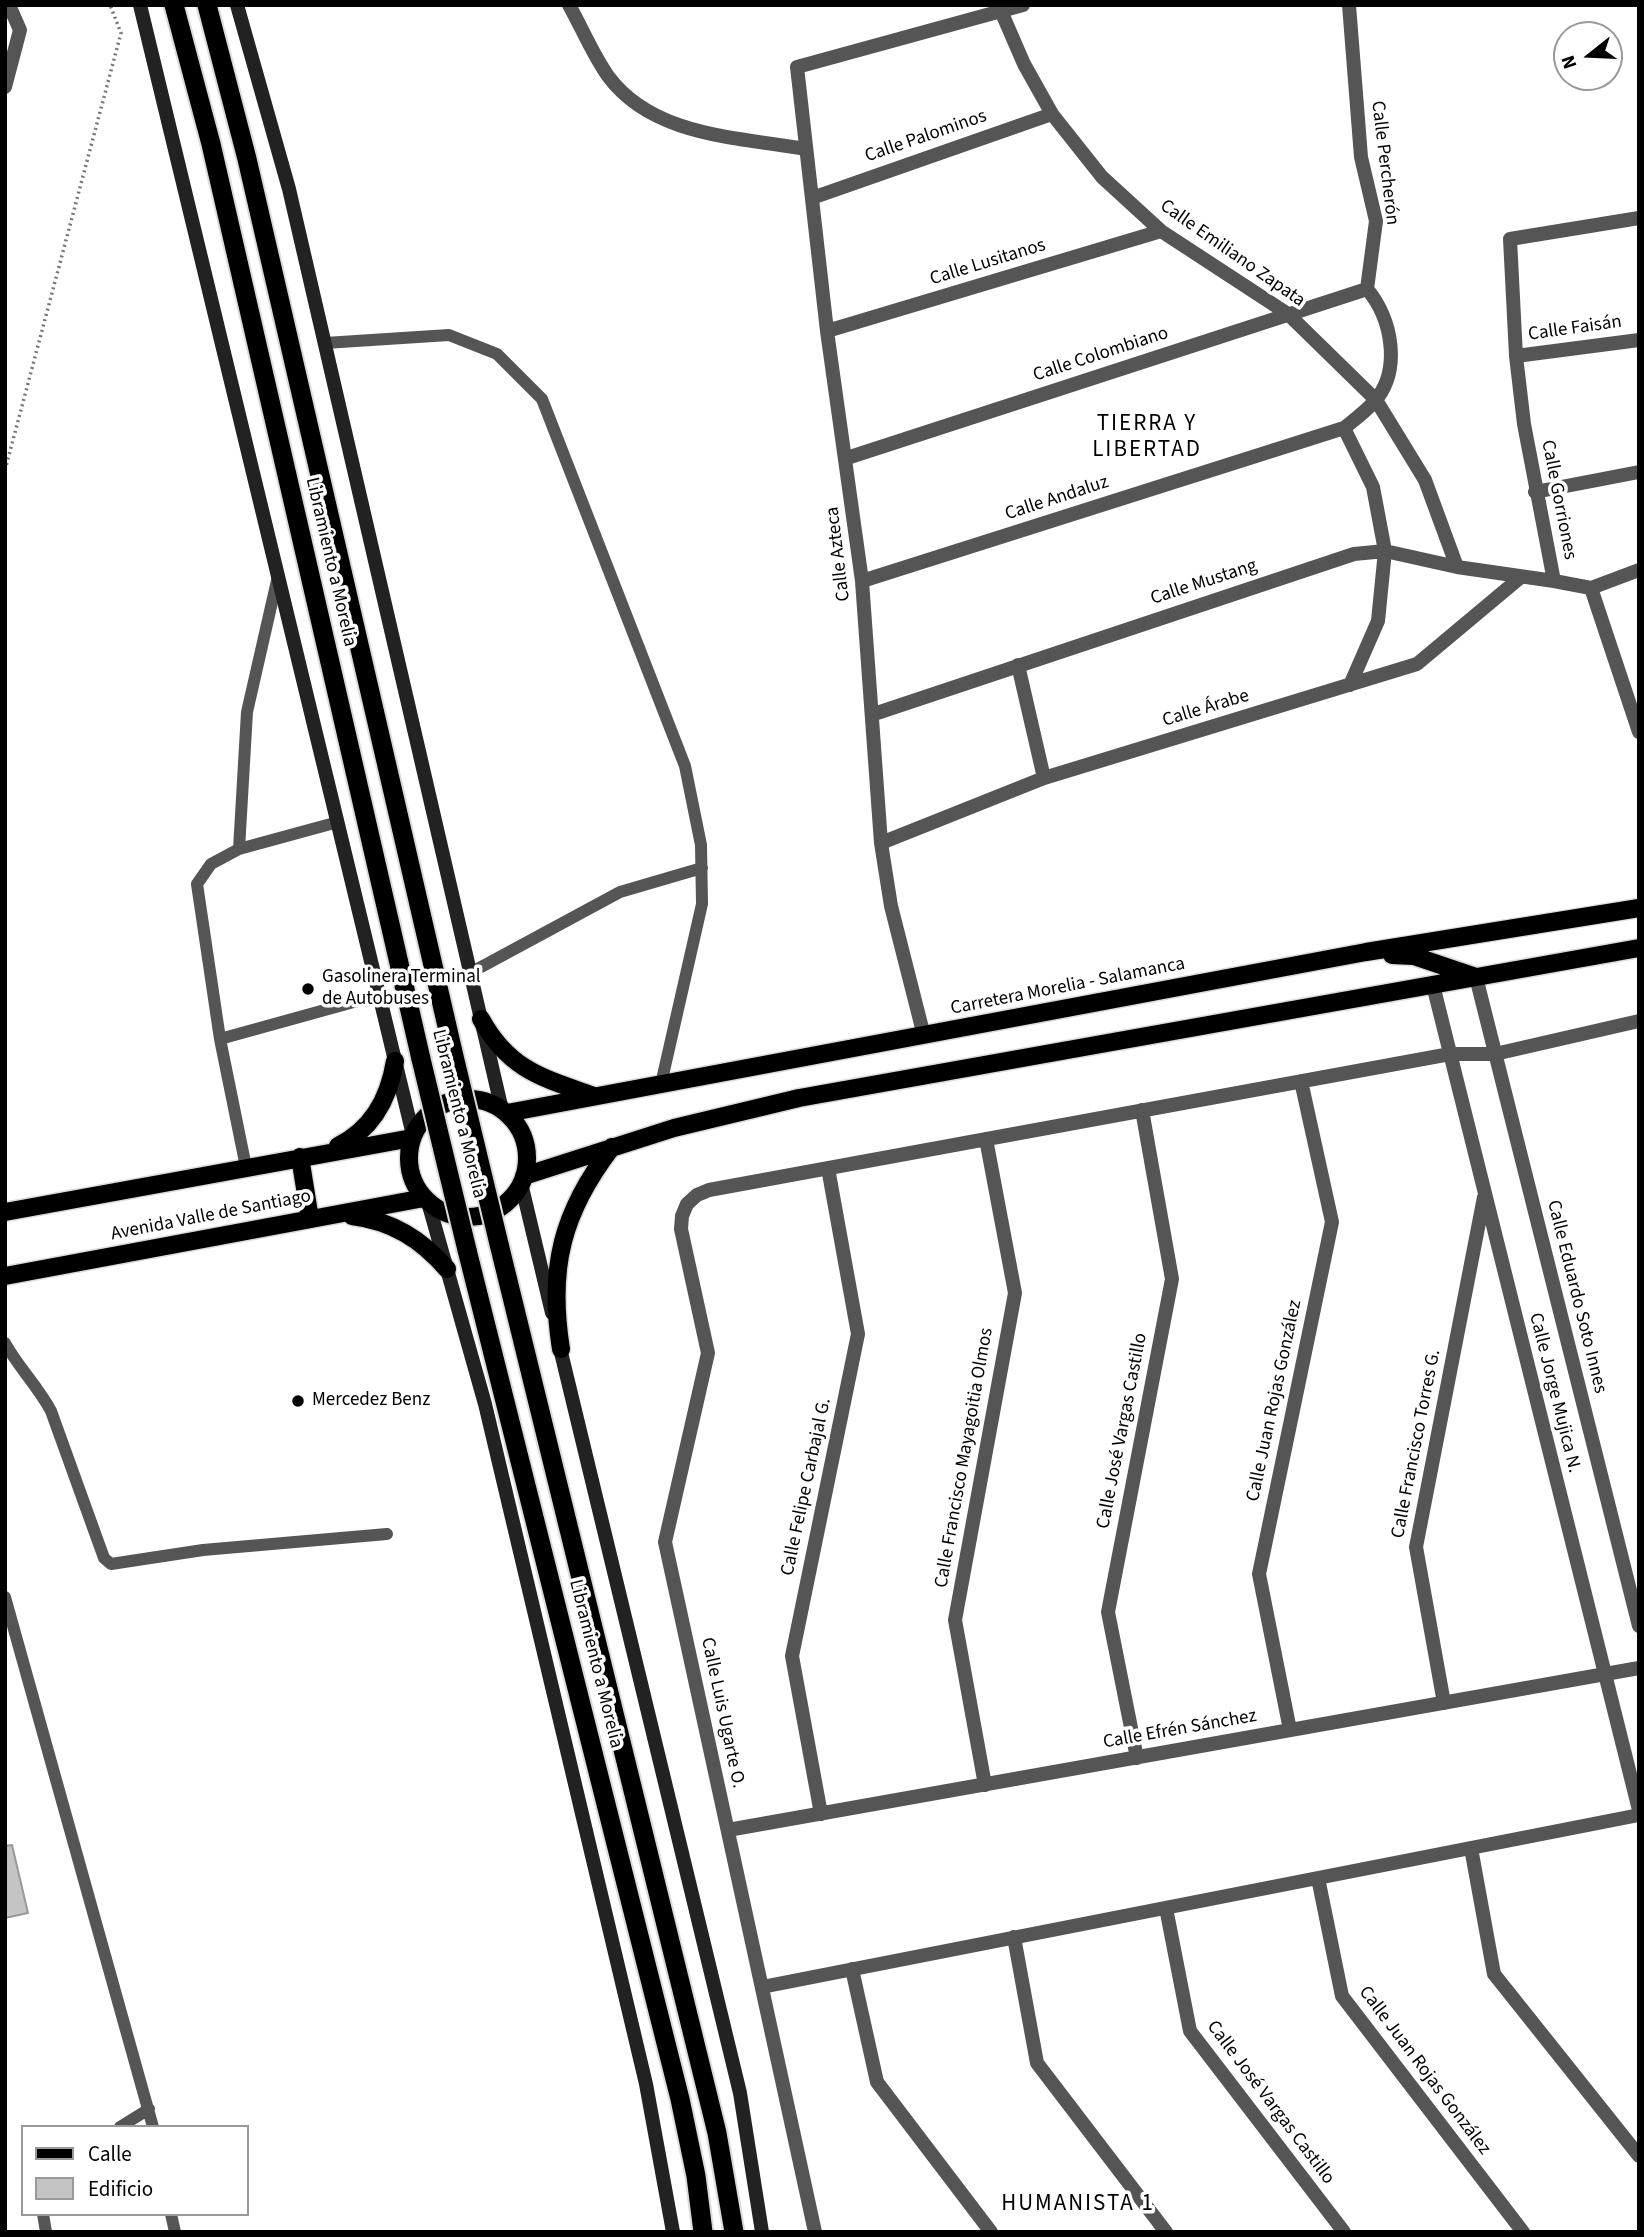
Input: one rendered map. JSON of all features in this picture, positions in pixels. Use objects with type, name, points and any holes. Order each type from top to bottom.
[{"type":"highway","name":"Libramiento a Morelia","points":[[174,5],[211,144],[467,1250],[680,2099],[696,2176],[703,2232]]},
{"type":"highway","name":"Libramiento a Morelia","points":[[206,5],[247,159],[499,1244],[714,2119],[734,2232]]},
{"type":"main road","points":[[140,5],[413,1136],[410,1170],[426,1200],[485,1404],[643,2071],[666,2180],[673,2232]]},
{"type":"main road","points":[[236,5],[270,116],[504,1111],[524,1139],[527,1161],[523,1180],[561,1349],[740,2093],[762,2232]]},
{"type":"main road","name":"Carretera Morelia - Salamanca","points":[[504,1111],[598,1097],[1366,952],[1639,908]]},
{"type":"main road","points":[[426,1200],[447,1213],[480,1216],[500,1208],[523,1180],[612,1147],[699,1121],[799,1098],[1639,948]]},
{"type":"main road","points":[[1366,952],[1415,956],[1476,977]]},
{"type":"main road","points":[[481,1019],[503,1053],[519,1066],[537,1076],[598,1097]]},
{"type":"main road","points":[[321,1153],[349,1140],[373,1119],[384,1101],[395,1061]]},
{"type":"main road","points":[[5,1212],[413,1136],[436,1108],[457,1099],[481,1100],[504,1111]]},
{"type":"main road","points":[[561,1349],[555,1313],[555,1277],[562,1241],[573,1207],[590,1175],[612,1147]]},
{"type":"main road","points":[[300,1157],[310,1219]]},
{"type":"main road","name":"Avenida Valle de Santiago","points":[[5,1276],[331,1215],[426,1200]]},
{"type":"main road","points":[[331,1215],[365,1218],[396,1227],[433,1252],[447,1269]]},
{"type":"street","points":[[6,78],[20,30],[9,5]]},
{"type":"street","points":[[569,5],[609,77],[638,107],[673,125],[806,149]]},
{"type":"street","points":[[1001,11],[1023,5]]},
{"type":"street","name":"Calle Percherón","points":[[1349,5],[1362,157],[1376,221],[1367,289]]},
{"type":"street","name":"Calle Azteca","points":[[924,1036],[891,906],[881,843],[874,714],[862,580],[827,331],[797,67],[1001,11]]},
{"type":"street","name":"Calle Emiliano Zapata","points":[[1001,11],[1024,64],[1052,114],[1102,177],[1161,231],[1288,314],[1376,400],[1425,480],[1457,567]]},
{"type":"street","name":"Calle Palominos","points":[[812,198],[1052,114]]},
{"type":"street","name":"Calle Gorriones","points":[[1591,588],[1554,581],[1535,492],[1516,356],[1510,239],[1639,218]]},
{"type":"street","name":"Calle Lusitanos","points":[[827,331],[1161,231]]},
{"type":"street","points":[[1350,685],[1378,621],[1385,551],[1373,487],[1344,428],[1376,400],[1390,367],[1390,331],[1375,298],[1367,289]]},
{"type":"street","name":"Calle Colombiano","points":[[846,457],[1367,289]]},
{"type":"street","name":"Calle Faisán","points":[[1516,356],[1639,340]]},
{"type":"street","name":"Calle Andaluz","points":[[862,580],[1344,428]]},
{"type":"street","points":[[1535,492],[1639,472]]},
{"type":"street","name":"Calle Mustang","points":[[874,714],[1354,554],[1385,551],[1457,567],[1554,581]]},
{"type":"street","points":[[1639,570],[1591,588],[1639,732]]},
{"type":"street","name":"Calle Árabe","points":[[881,843],[1044,778],[1417,664],[1521,577]]},
{"type":"street","points":[[1018,666],[1044,778]]},
{"type":"street","name":"Calle Eduardo Soto Innes","points":[[1476,977],[1639,1626]]},
{"type":"street","name":"Calle Jorge Mujica N.","points":[[1433,985],[1639,1810]]},
{"type":"street","points":[[828,1168],[1450,1054],[1496,1054],[1639,1021]]},
{"type":"street","name":"Calle Juan Rojas González","points":[[1290,1730],[1259,1574],[1332,1222],[1301,1081]]},
{"type":"street","name":"Calle José Vargas Castillo","points":[[1137,1758],[1108,1612],[1172,1279],[1142,1110]]},
{"type":"street","name":"Calle Francisco Mayagoitia Olmos","points":[[985,1785],[955,1620],[1014,1293],[986,1139]]},
{"type":"street","name":"Calle Luis Ugarte O.","points":[[816,2232],[666,1542],[708,1353],[681,1229],[687,1204],[697,1195],[709,1190],[828,1168]]},
{"type":"street","name":"Calle Felipe Carbajal G.","points":[[821,1814],[792,1657],[858,1334],[828,1168]]},
{"type":"street","name":"Calle Francisco Torres G.","points":[[1444,1703],[1416,1547],[1485,1193]]},
{"type":"street","name":"Calle Efrén Sánchez","points":[[728,1830],[1639,1668]]},
{"type":"street","points":[[762,1987],[1639,1815]]},
{"type":"street","points":[[1471,1848],[1494,1974],[1639,2156]]},
{"type":"street","name":"Calle Juan Rojas González","points":[[1318,1878],[1342,1996],[1522,2232]]},
{"type":"street","name":"Calle José Vargas Castillo","points":[[1166,1908],[1190,2031],[1344,2232]]},
{"type":"street","points":[[1014,1937],[1037,2063],[1166,2232]]},
{"type":"street","points":[[852,1969],[877,2082],[991,2232]]},
{"type":"lane","points":[[325,343],[449,335],[497,354],[542,399],[685,766],[701,845],[700,917],[661,1084]]},
{"type":"lane","points":[[239,849],[247,712],[278,572]]},
{"type":"lane","points":[[246,1167],[220,1039],[197,884],[211,864],[239,849],[338,821]]},
{"type":"lane","points":[[470,972],[620,891],[702,868]]},
{"type":"lane","points":[[220,1039],[379,995]]},
{"type":"lane","points":[[5,1342],[15,1362],[42,1393],[51,1411],[104,1558],[111,1564],[216,1549],[387,1534]]},
{"type":"lane","points":[[5,1597],[153,2125]]},
{"type":"lane","points":[[123,2125],[149,2109]]},
{"type":"path","points":[[5,470],[121,33],[110,5]]},
{"type":"building","points":[[12,1845],[28,1913],[5,1918],[5,1846]]},
{"type":"place","name":"Gasolinera Terminal de Autobuses","points":[[308,989]]},
{"type":"place","name":"Mercedez Benz","points":[[298,1401]]},
{"type":"district","name":"TIERRA Y LIBERTAD","points":[[1147,438]]},
{"type":"district","name":"HUMANISTA 1","points":[[1078,2205]]}]
